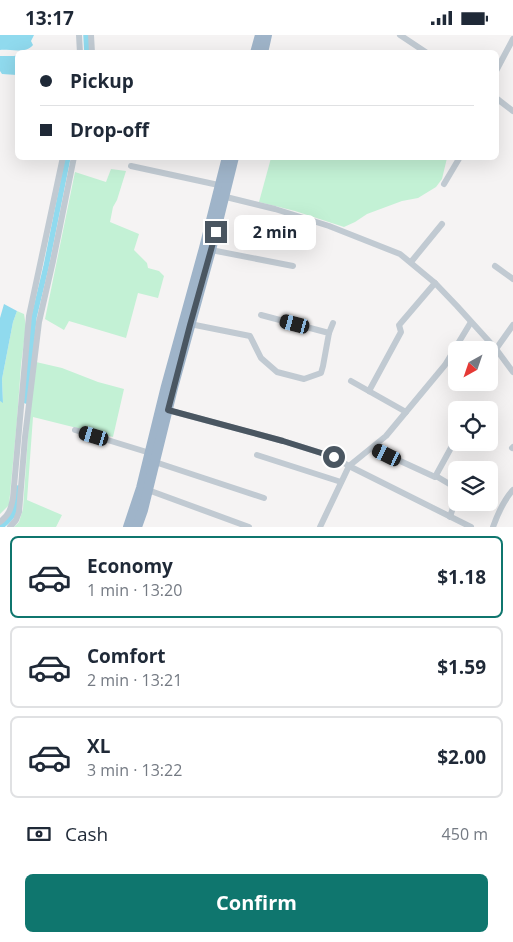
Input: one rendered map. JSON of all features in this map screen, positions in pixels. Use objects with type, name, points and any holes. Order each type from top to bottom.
[{"type":"highway","points":[[256,50],[260,35]]},
{"type":"highway","points":[[264,50],[268,35]]},
{"type":"highway","points":[[164,409],[211,249],[227,160]]},
{"type":"highway","points":[[128,527],[152,458],[222,191],[233,160]]},
{"type":"highway","points":[[137,527],[144,510],[152,458]]},
{"type":"street","points":[[79,35],[80,50]]},
{"type":"street","points":[[91,35],[92,50]]},
{"type":"street","points":[[400,35],[422,50]]},
{"type":"street","points":[[499,65],[513,39]]},
{"type":"street","points":[[499,100],[513,111]]},
{"type":"street","points":[[0,522],[8,515],[14,498],[29,316],[63,160]]},
{"type":"street","points":[[10,527],[16,520],[19,512],[25,437],[40,322],[73,160]]},
{"type":"street","points":[[444,183],[458,160]]},
{"type":"street","points":[[131,166],[222,191],[329,226],[400,254],[435,283],[489,341]]},
{"type":"street","points":[[411,262],[442,224]]},
{"type":"street","points":[[211,249],[293,266]]},
{"type":"street","points":[[42,259],[54,261]]},
{"type":"street","points":[[495,266],[513,279]]},
{"type":"street","points":[[369,391],[401,332],[399,325],[435,283]]},
{"type":"street","points":[[261,315],[328,333]]},
{"type":"street","points":[[320,527],[349,466],[386,436],[445,365],[471,322]]},
{"type":"street","points":[[190,325],[250,336],[261,358],[277,372],[304,379],[320,373],[323,366],[328,333],[333,323]]},
{"type":"street","points":[[498,346],[513,325]]},
{"type":"street","points":[[498,352],[513,372]]},
{"type":"street","points":[[351,381],[406,412]]},
{"type":"street","points":[[164,409],[334,457],[469,527]]},
{"type":"street","points":[[75,430],[264,498]]},
{"type":"street","points":[[372,448],[448,484]]},
{"type":"street","points":[[436,477],[449,451]]},
{"type":"street","points":[[257,455],[341,482]]},
{"type":"street","points":[[148,490],[249,527]]},
{"type":"street","points":[[493,527],[501,506],[513,490]]},
{"type":"street","points":[[450,517],[452,511]]},
{"type":"green space","points":[[270,160],[447,160],[442,179],[436,187],[418,198],[402,201],[367,214],[344,227],[295,211],[259,202]]},
{"type":"green space","points":[[111,169],[126,171],[113,207],[110,222],[139,234],[134,250],[147,263],[148,268],[159,271],[164,276],[158,298],[138,293],[126,338],[69,321],[64,330],[45,319],[75,172],[106,182]]},
{"type":"green space","points":[[17,311],[24,314],[26,326],[9,505],[0,514],[0,401],[3,402],[2,379],[13,322]]},
{"type":"green space","points":[[36,362],[62,368],[98,382],[124,389],[113,437],[33,417],[27,500],[62,515],[56,527],[14,527],[19,522],[23,509],[30,407]]},
{"type":"water","points":[[0,35],[34,35],[31,41],[33,45],[22,50],[0,50]]},
{"type":"water","points":[[0,56],[14,56],[15,75],[2,74],[0,71]]},
{"type":"water","points":[[4,304],[17,311],[13,322],[2,379],[3,403],[0,401],[0,318]]},
{"type":"waterway","points":[[86,35],[87,50]]},
{"type":"waterway","points":[[26,401],[34,317],[67,160]]},
{"type":"waterway","points":[[0,527],[10,519],[15,510],[18,488]]},
{"type":"route","points":[[216,232],[168,410],[283,441],[334,457]]}]
